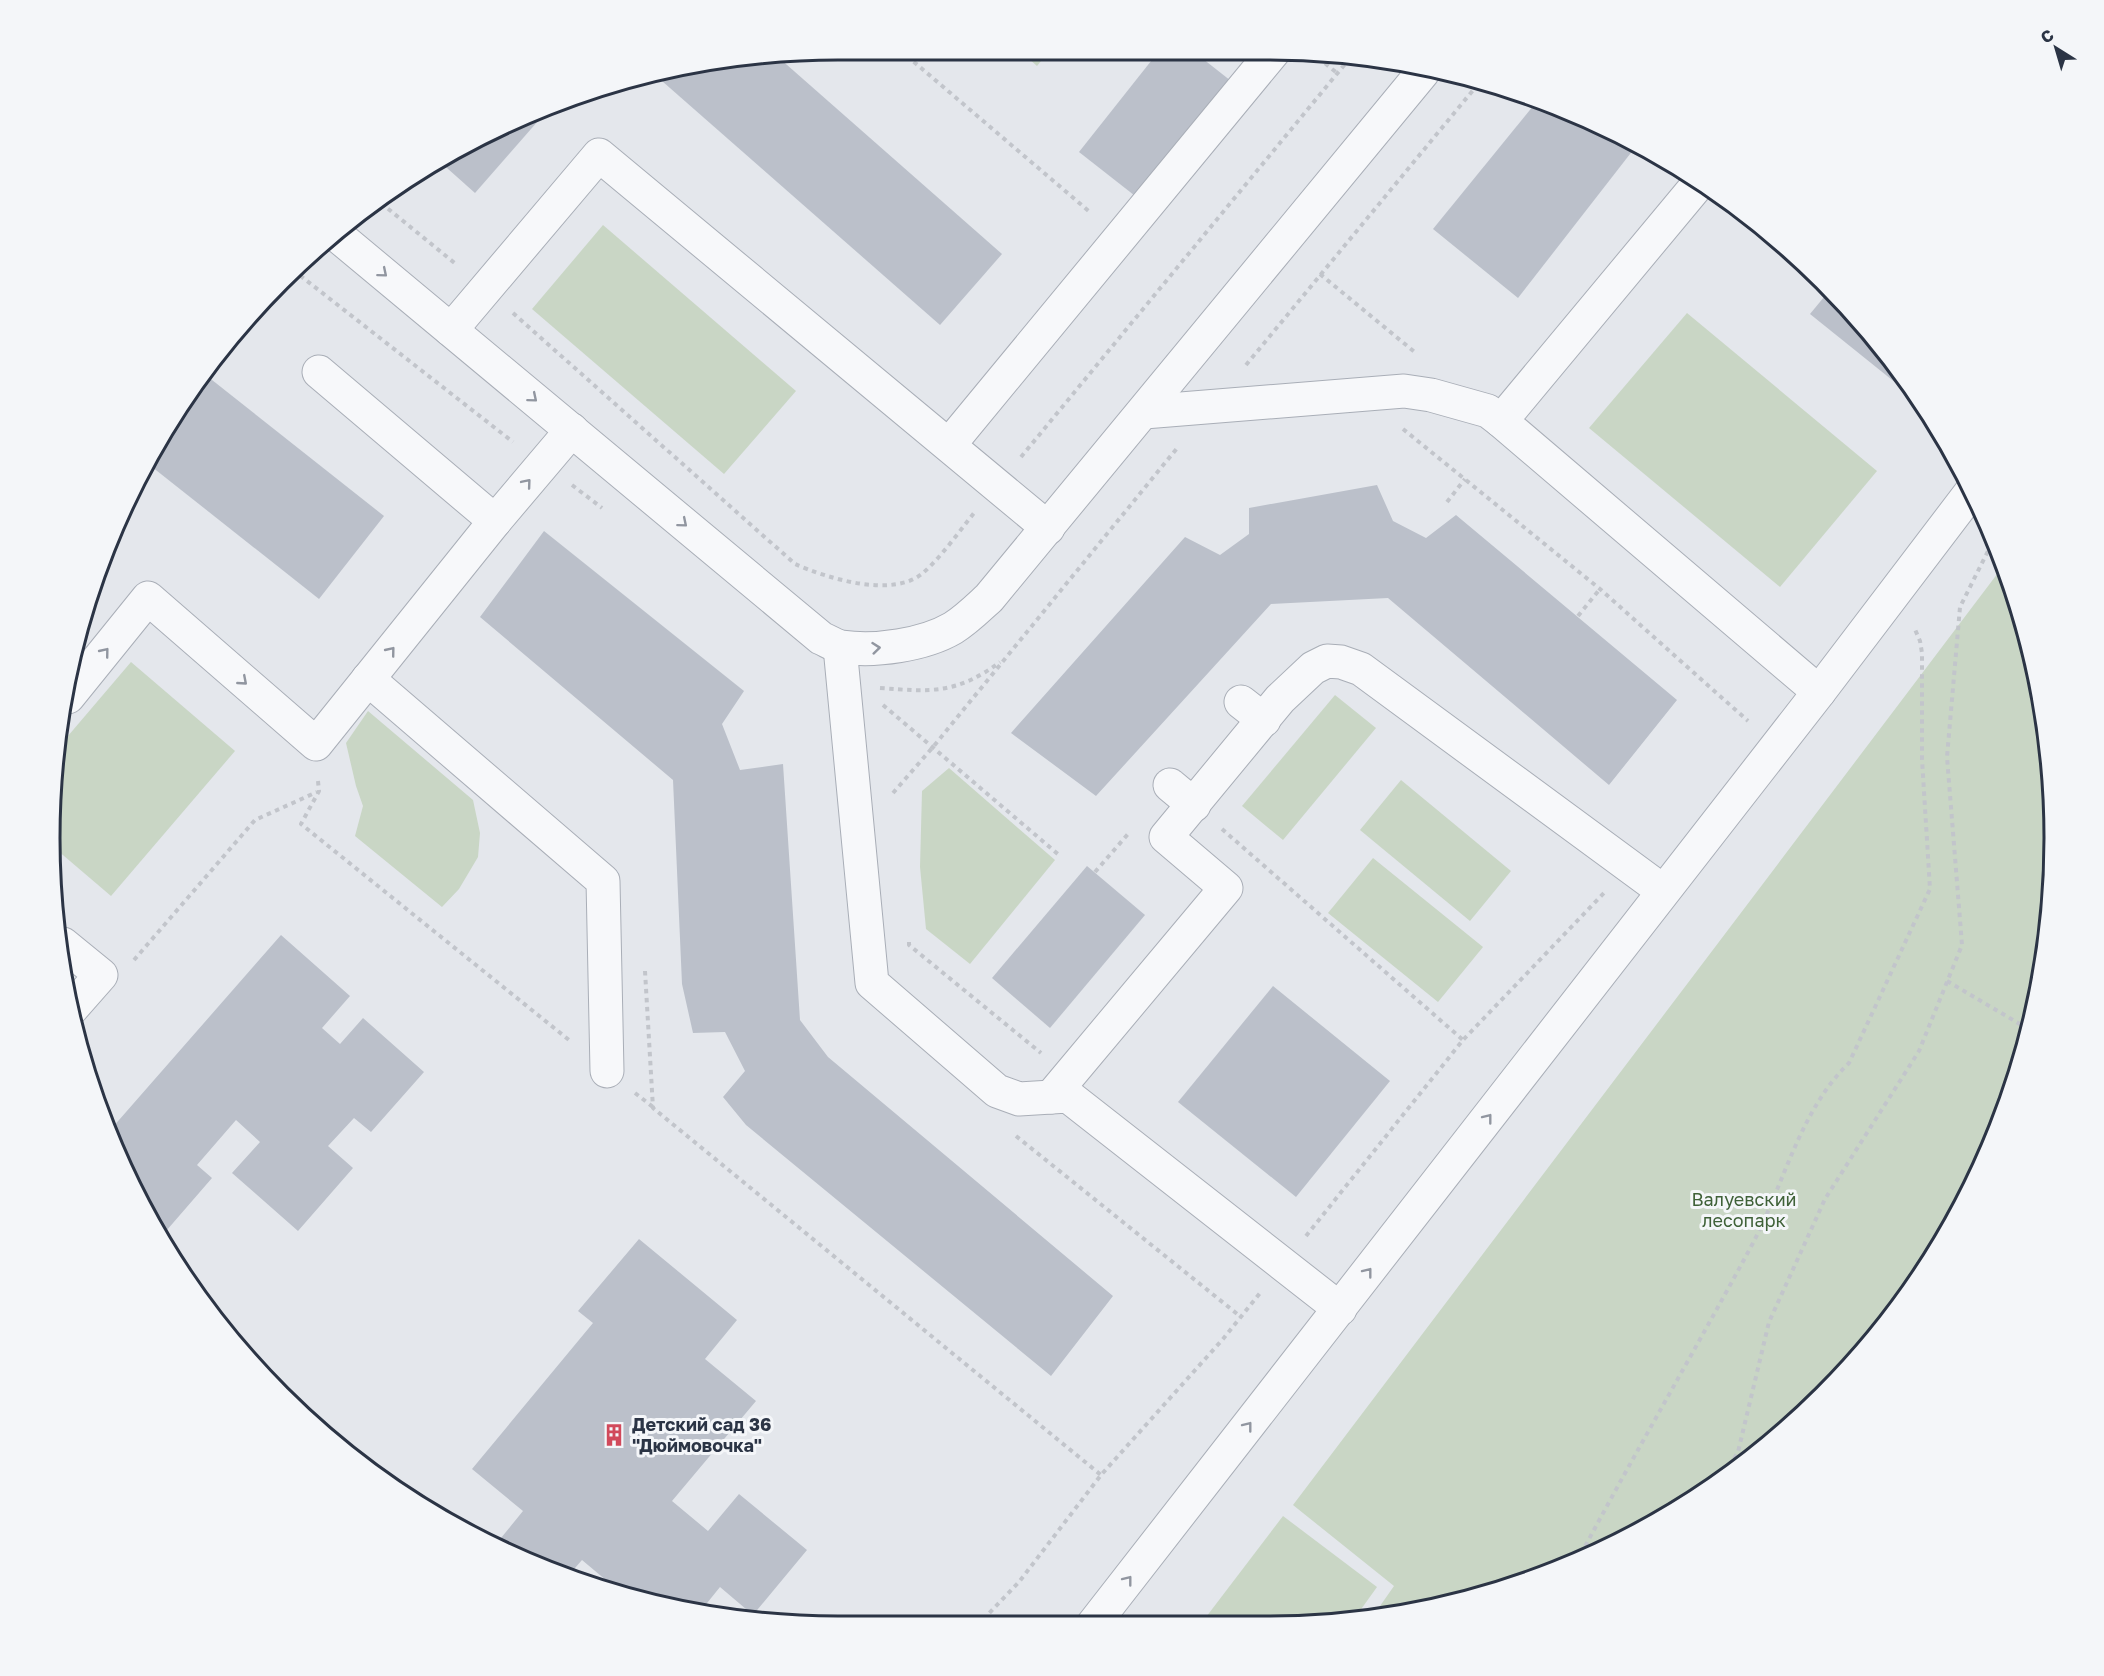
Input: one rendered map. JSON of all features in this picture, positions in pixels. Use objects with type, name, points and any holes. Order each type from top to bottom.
[{"type":"street","points":[[950,445],[1267,60]]},
{"type":"street","points":[[342,239],[821,638],[840,647],[867,649],[916,643],[950,630],[964,621],[989,598],[1420,76]]},
{"type":"street","points":[[451,330],[599,155],[1048,528]]},
{"type":"street","points":[[1501,421],[1694,189]]},
{"type":"street","points":[[319,372],[495,520]]},
{"type":"street","points":[[1144,412],[1404,391],[1431,395],[1488,411],[1819,692]]},
{"type":"street","points":[[74,690],[148,598],[316,744],[495,520],[572,430]]},
{"type":"street","points":[[1100,1616],[1819,692],[1966,499]]},
{"type":"street","points":[[840,647],[873,983],[997,1091],[1019,1099],[1060,1087],[1226,888],[1166,837],[1182,795],[1252,711],[1280,699],[1313,668],[1327,661],[1341,662],[1361,669],[1664,891]]},
{"type":"street","points":[[368,679],[603,881],[608,1071]]},
{"type":"street","points":[[68,948],[101,975],[78,1001]]},
{"type":"street","points":[[1060,1087],[1068,1096],[1340,1309]]},
{"type":"path","points":[[912,60],[1120,238]]},
{"type":"path","points":[[1324,63],[1336,73]]},
{"type":"path","points":[[1019,459],[1344,65]]},
{"type":"path","points":[[385,206],[486,290],[795,564],[818,574],[881,586],[912,580],[932,564]]},
{"type":"path","points":[[1320,274],[1426,361]]},
{"type":"path","points":[[1398,425],[1600,589],[1752,724]]},
{"type":"path","points":[[1447,501],[1465,479]]},
{"type":"path","points":[[564,493],[572,484]]},
{"type":"path","points":[[1733,1460],[1738,1452],[1769,1322],[1825,1199],[1919,1051],[1962,945],[1947,757],[1960,607],[1989,550]]},
{"type":"path","points":[[1578,616],[1600,589]]},
{"type":"path","points":[[1585,1548],[1754,1240],[1808,1122],[1833,1078],[1849,1063],[1930,890],[1922,759],[1922,653],[1913,624]]},
{"type":"path","points":[[874,688],[921,691],[946,689],[974,679],[1006,658],[891,796]]},
{"type":"path","points":[[316,744],[319,791],[301,824],[608,1071],[1101,1475]]},
{"type":"path","points":[[933,747],[1059,855]]},
{"type":"path","points":[[129,965],[255,820],[319,791]]},
{"type":"path","points":[[1182,795],[1463,1040]]},
{"type":"path","points":[[1095,872],[1132,829]]},
{"type":"path","points":[[987,1616],[1019,1582],[1101,1475],[1223,1339],[1463,1040],[1630,866]]},
{"type":"path","points":[[907,933],[909,945],[1060,1087]]},
{"type":"path","points":[[645,968],[653,1108]]},
{"type":"path","points":[[1947,981],[2021,1024]]},
{"type":"green space","points":[[1030,60],[1042,60],[1037,66]]},
{"type":"green space","points":[[603,225],[796,391],[724,474],[532,309]]},
{"type":"green space","points":[[1687,313],[1877,471],[1780,587],[1589,428]]},
{"type":"green space","name":"Валуевский лесопарк","points":[[1998,574],[2029,686],[2037,736],[2044,838],[2037,940],[2029,990],[2017,1039],[2003,1088],[1985,1136],[1940,1227],[1883,1312],[1816,1388],[1740,1455],[1655,1512],[1564,1557],[1516,1575],[1418,1601],[1379,1607],[1394,1586],[1293,1505]]},
{"type":"green space","points":[[131,662],[235,751],[111,896],[61,853],[62,787],[67,737]]},
{"type":"green space","points":[[1335,695],[1376,728],[1283,840],[1242,806]]},
{"type":"green space","points":[[368,711],[473,800],[480,833],[478,857],[459,889],[442,907],[355,836],[363,806],[346,743]]},
{"type":"green space","points":[[949,768],[1055,860],[970,964],[926,929],[920,867],[922,791]]},
{"type":"green space","points":[[1401,780],[1511,871],[1470,921],[1360,830]]},
{"type":"green space","points":[[1373,858],[1483,947],[1438,1002],[1328,913]]},
{"type":"green space","points":[[1283,1516],[1377,1587],[1361,1610],[1317,1614],[1207,1616]]},
{"type":"building","points":[[1152,60],[1204,60],[1231,81],[1139,199],[1079,152]]},
{"type":"building","points":[[784,62],[1002,254],[940,325],[662,81],[736,67]]},
{"type":"building","points":[[1532,107],[1564,119],[1632,152],[1518,298],[1433,229]]},
{"type":"building","points":[[540,119],[475,193],[445,166]]},
{"type":"building","points":[[1824,297],[1851,325],[1898,384],[1810,314]]},
{"type":"building","points":[[210,379],[384,516],[319,599],[154,468],[191,406]]},
{"type":"building","points":[[1377,485],[1393,521],[1426,538],[1456,515],[1677,700],[1609,785],[1388,598],[1271,604],[1096,796],[1011,733],[1185,537],[1220,555],[1249,534],[1249,508]]},
{"type":"building","points":[[544,531],[744,691],[722,724],[740,770],[783,764],[800,1020],[828,1057],[1113,1296],[1051,1376],[746,1125],[723,1097],[745,1071],[725,1032],[693,1033],[682,984],[673,780],[480,617]]},
{"type":"building","points":[[1087,866],[1145,915],[1050,1028],[992,978]]},
{"type":"building","points":[[281,935],[350,996],[322,1028],[340,1044],[363,1018],[424,1072],[371,1132],[354,1118],[328,1146],[353,1168],[298,1231],[232,1173],[260,1142],[236,1120],[197,1165],[212,1178],[166,1231],[140,1182],[115,1125]]},
{"type":"building","points":[[1273,986],[1390,1081],[1296,1197],[1178,1102]]},
{"type":"building","name":"Детский сад 36 \"Дюймовочка\"","points":[[639,1239],[737,1320],[705,1359],[756,1401],[672,1501],[708,1531],[739,1494],[807,1550],[756,1611],[747,1610],[720,1587],[706,1604],[686,1601],[606,1580],[582,1560],[574,1570],[540,1557],[501,1538],[523,1511],[472,1469],[593,1323],[578,1311]]},
{"type":"place","name":"Детский сад 36 \"Дюймовочка\"","points":[[614,1435]]}]
